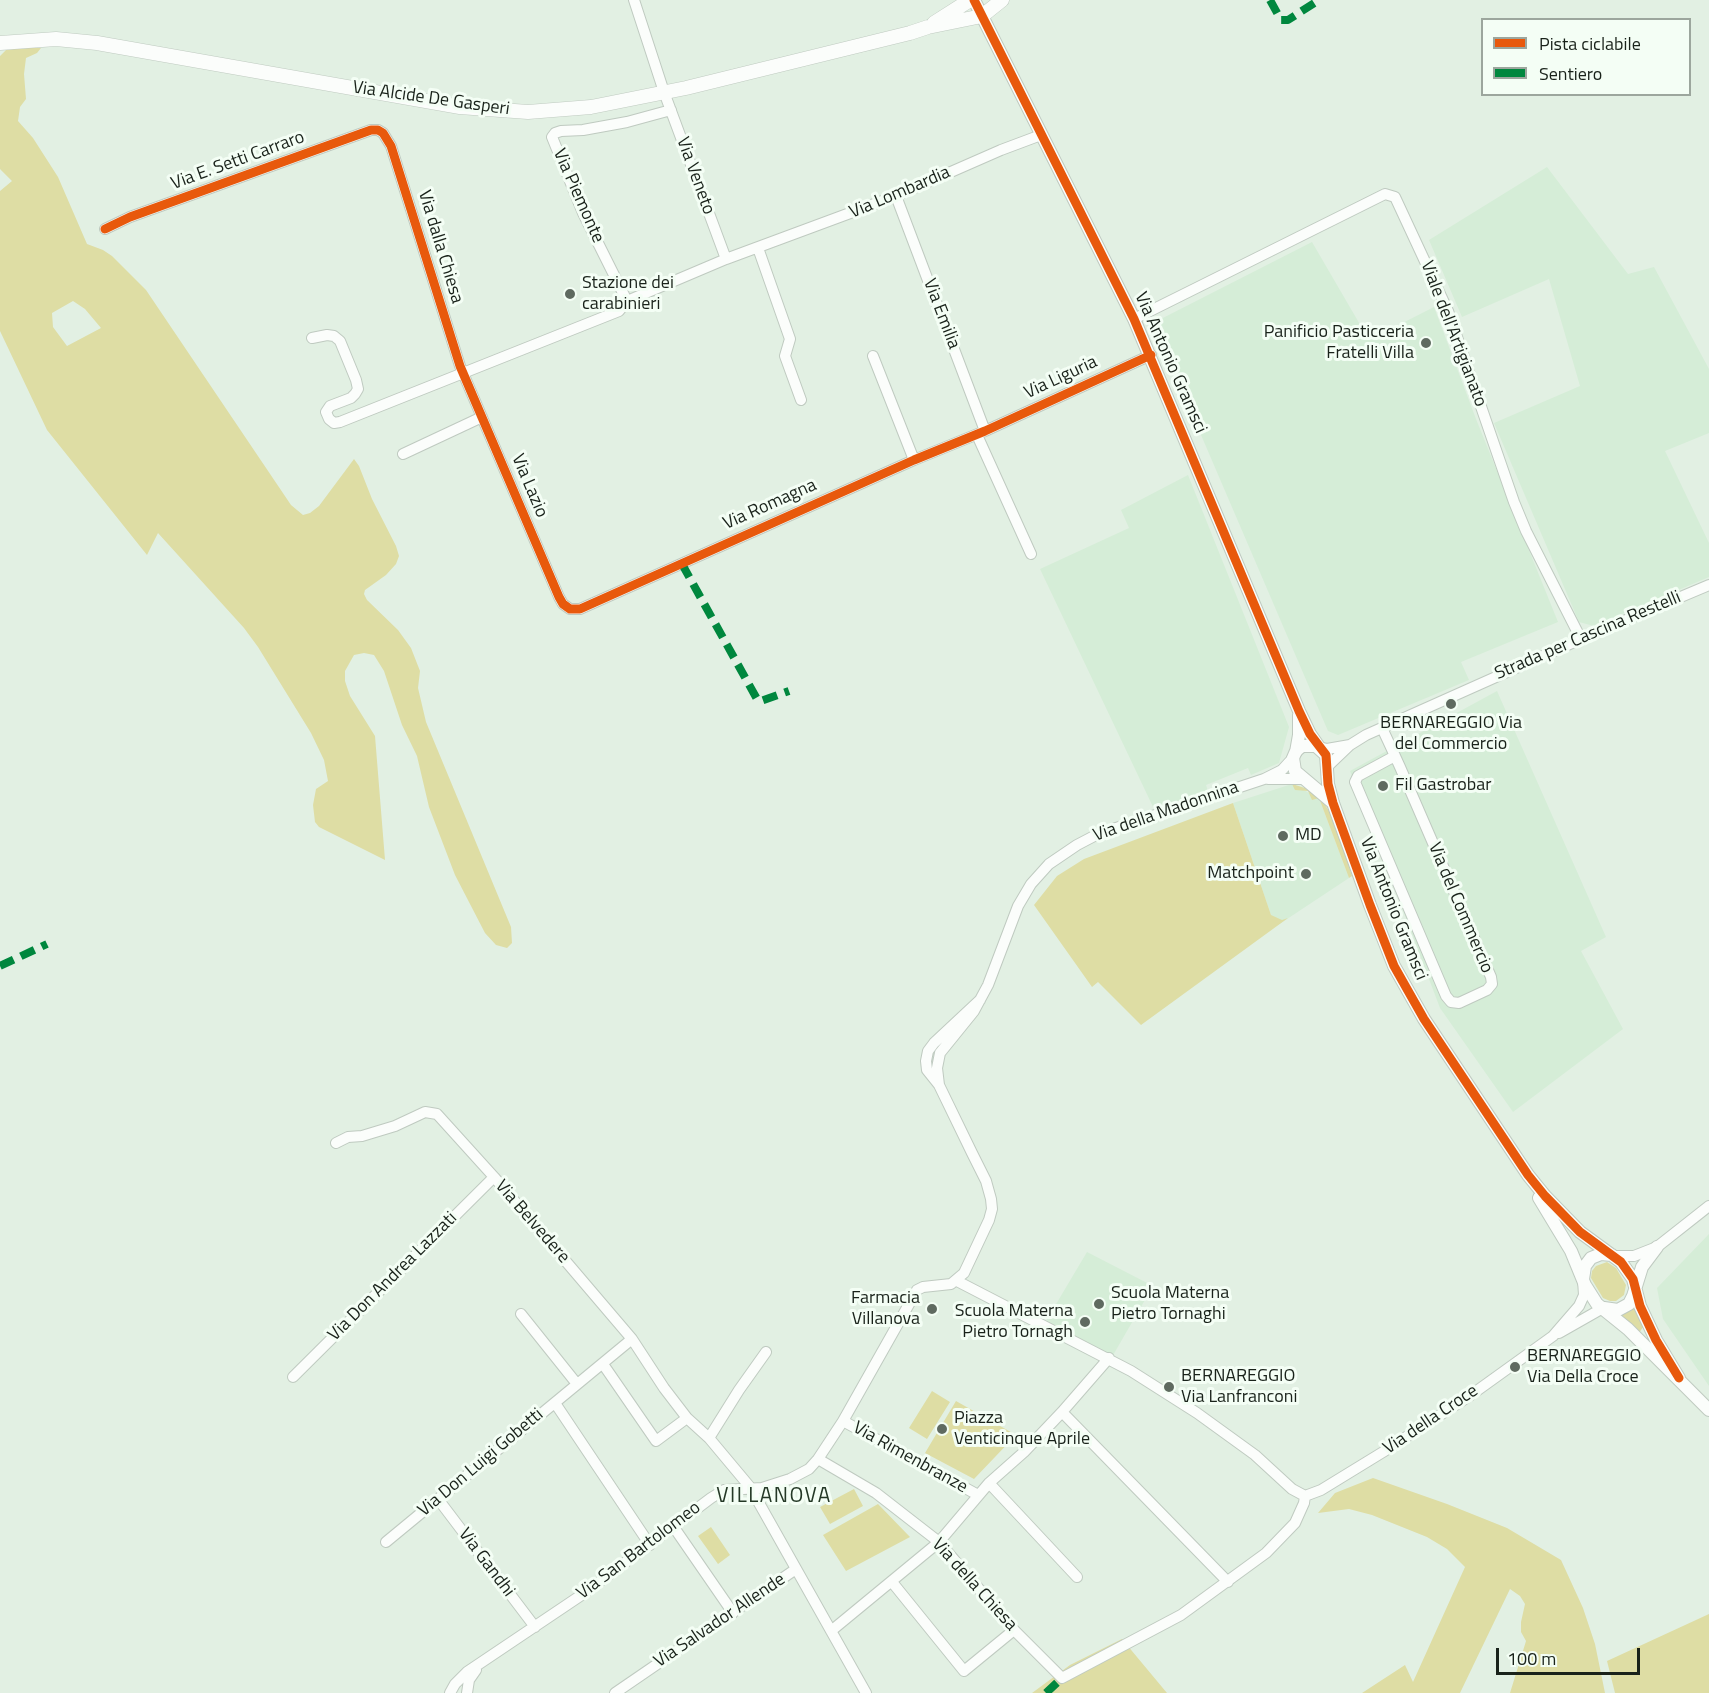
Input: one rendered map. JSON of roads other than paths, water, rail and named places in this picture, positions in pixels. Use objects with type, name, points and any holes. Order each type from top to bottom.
[{"type":"main road","name":"Via Alcide De Gasperi","points":[[928,27],[972,0]]},
{"type":"main road","points":[[982,16],[1002,0]]},
{"type":"main road","name":"Via Alcide De Gasperi","points":[[0,43],[56,39],[98,43],[460,107],[528,112],[591,107],[664,92],[928,27],[982,16]]},
{"type":"street","name":"Via Veneto","points":[[634,0],[664,92],[726,260]]},
{"type":"street","name":"Via Antonio Gramsci","points":[[972,0],[1134,319],[1299,711],[1319,747]]},
{"type":"street","name":"Via Piemonte","points":[[627,301],[583,213],[552,137],[561,131],[584,130],[627,122],[671,110]]},
{"type":"street","name":"Via E. Setti Carraro","points":[[105,230],[130,217],[371,129],[378,129],[383,133]]},
{"type":"street","name":"Via dalla Chiesa","points":[[383,133],[391,146],[463,373]]},
{"type":"street","name":"Via Lombardia","points":[[312,338],[327,335],[334,336],[340,341],[358,389],[351,398],[330,406],[326,412],[334,423],[340,422],[619,311],[627,301],[726,260],[896,196],[1041,135]]},
{"type":"street","name":"Viale dell'Artigianato","points":[[1134,319],[1385,194],[1395,197],[1448,311],[1518,512],[1581,639]]},
{"type":"street","name":"Via Emilia","points":[[896,196],[981,433]]},
{"type":"street","points":[[758,248],[790,339],[785,356],[801,400]]},
{"type":"street","points":[[873,356],[914,459]]},
{"type":"street","name":"Via Liguria","points":[[981,433],[1151,356]]},
{"type":"street","name":"Via Lazio","points":[[463,373],[559,597],[570,609]]},
{"type":"street","points":[[403,454],[482,417]]},
{"type":"street","points":[[981,433],[1031,554]]},
{"type":"street","name":"Via Romagna","points":[[570,609],[580,609],[914,459],[981,433]]},
{"type":"street","name":"Strada per Cascina Restelli","points":[[1383,728],[1581,639],[1709,585]]},
{"type":"street","name":"Via Antonio Gramsci","points":[[1294,755],[1299,735],[1299,711]]},
{"type":"street","points":[[1327,767],[1350,745],[1383,728]]},
{"type":"street","name":"Via del Commercio","points":[[1383,728],[1491,977],[1492,984],[1487,990],[1459,1003],[1451,1002],[1446,996],[1355,782],[1358,776],[1395,756]]},
{"type":"street","points":[[1333,803],[1295,771],[1294,755],[1305,745],[1327,749],[1350,745]]},
{"type":"street","points":[[1304,779],[1318,778],[1325,773],[1326,755],[1319,747]]},
{"type":"street","name":"Via della Madonnina","points":[[957,1281],[969,1267],[989,1220],[992,1204],[986,1181],[939,1085],[927,1070],[926,1061],[928,1052],[934,1043],[980,1000],[1022,898],[1036,878],[1056,859],[1098,834],[1264,779],[1282,770],[1294,755]]},
{"type":"street","name":"Via Antonio Gramsci","points":[[1327,767],[1333,803],[1394,966],[1424,1019],[1528,1175]]},
{"type":"street","name":"Via della Madonnina","points":[[1264,779],[1304,779]]},
{"type":"street","name":"Via Belvedere","points":[[336,1143],[348,1137],[362,1136],[395,1126],[425,1112],[437,1114],[632,1339],[687,1418],[709,1438],[750,1487],[866,1693]]},
{"type":"street","points":[[1528,1175],[1580,1232],[1621,1262],[1631,1277],[1656,1340],[1679,1378]]},
{"type":"street","points":[[1528,1175],[1571,1251],[1583,1280],[1596,1302],[1628,1329],[1709,1410]]},
{"type":"street","name":"Via Don Andrea Lazzati","points":[[293,1377],[494,1178]]},
{"type":"street","points":[[1553,1336],[1603,1308],[1614,1310],[1624,1308],[1632,1300],[1642,1268],[1657,1247],[1709,1206]]},
{"type":"street","points":[[1553,1336],[1580,1306],[1584,1295],[1584,1268],[1591,1258],[1601,1254],[1634,1256],[1657,1247]]},
{"type":"street","points":[[957,1281],[962,1286],[1109,1358],[1197,1413],[1256,1455],[1292,1489],[1305,1496],[1299,1516],[1285,1535],[1266,1553],[1228,1582],[1062,1412]]},
{"type":"street","name":"Via San Bartolomeo","points":[[450,1693],[460,1678],[535,1627],[650,1545],[696,1508],[724,1490],[762,1488],[790,1479],[808,1469],[818,1459],[843,1421],[915,1293],[923,1287],[948,1285],[957,1281]]},
{"type":"street","points":[[520,1314],[577,1384]]},
{"type":"street","name":"Via della Croce","points":[[1305,1496],[1321,1490],[1383,1452],[1461,1401],[1553,1336]]},
{"type":"street","name":"Via Don Luigi Gobetti","points":[[386,1542],[632,1339]]},
{"type":"street","points":[[709,1438],[766,1352]]},
{"type":"street","points":[[831,1631],[939,1542],[989,1483],[1024,1452],[1109,1358]]},
{"type":"street","points":[[605,1367],[656,1441],[687,1418]]},
{"type":"street","points":[[557,1406],[650,1545]]},
{"type":"street","name":"Via Rimenbranze","points":[[843,1421],[978,1495]]},
{"type":"street","name":"Via della Chiesa","points":[[818,1459],[876,1493],[939,1542],[1014,1630],[1062,1678],[1181,1615],[1228,1582]]},
{"type":"street","points":[[989,1483],[1077,1577]]},
{"type":"street","name":"Via Gandhi","points":[[438,1499],[535,1627]]},
{"type":"street","points":[[673,1526],[733,1613]]},
{"type":"street","name":"Via Salvador Allende","points":[[615,1693],[796,1569]]},
{"type":"street","points":[[892,1582],[964,1671],[1014,1630]]},
{"type":"street","name":"Via San Bartolomeo","points":[[467,1693],[469,1680],[482,1663]]},
{"type":"place","name":"Stazione dei carabinieri","points":[[570,294]]},
{"type":"place","name":"Panificio Pasticceria Fratelli Villa","points":[[1426,343]]},
{"type":"place","name":"BERNAREGGIO Via del Commercio","points":[[1451,704]]},
{"type":"place","name":"Fil Gastrobar","points":[[1383,786]]},
{"type":"place","name":"MD","points":[[1283,836]]},
{"type":"place","name":"Matchpoint","points":[[1306,874]]},
{"type":"place","name":"Scuola Materna Pietro Tornaghi","points":[[1099,1304]]},
{"type":"place","name":"Farmacia Villanova","points":[[932,1309]]},
{"type":"place","name":"Scuola Materna Pietro Tornagh","points":[[1085,1322]]},
{"type":"place","name":"BERNAREGGIO Via Della Croce","points":[[1515,1367]]},
{"type":"place","name":"BERNAREGGIO Via Lanfranconi","points":[[1169,1387]]},
{"type":"place","name":"Piazza Venticinque Aprile","points":[[942,1429]]},
{"type":"district","name":"VILLANOVA","points":[[774,1497]]}]
